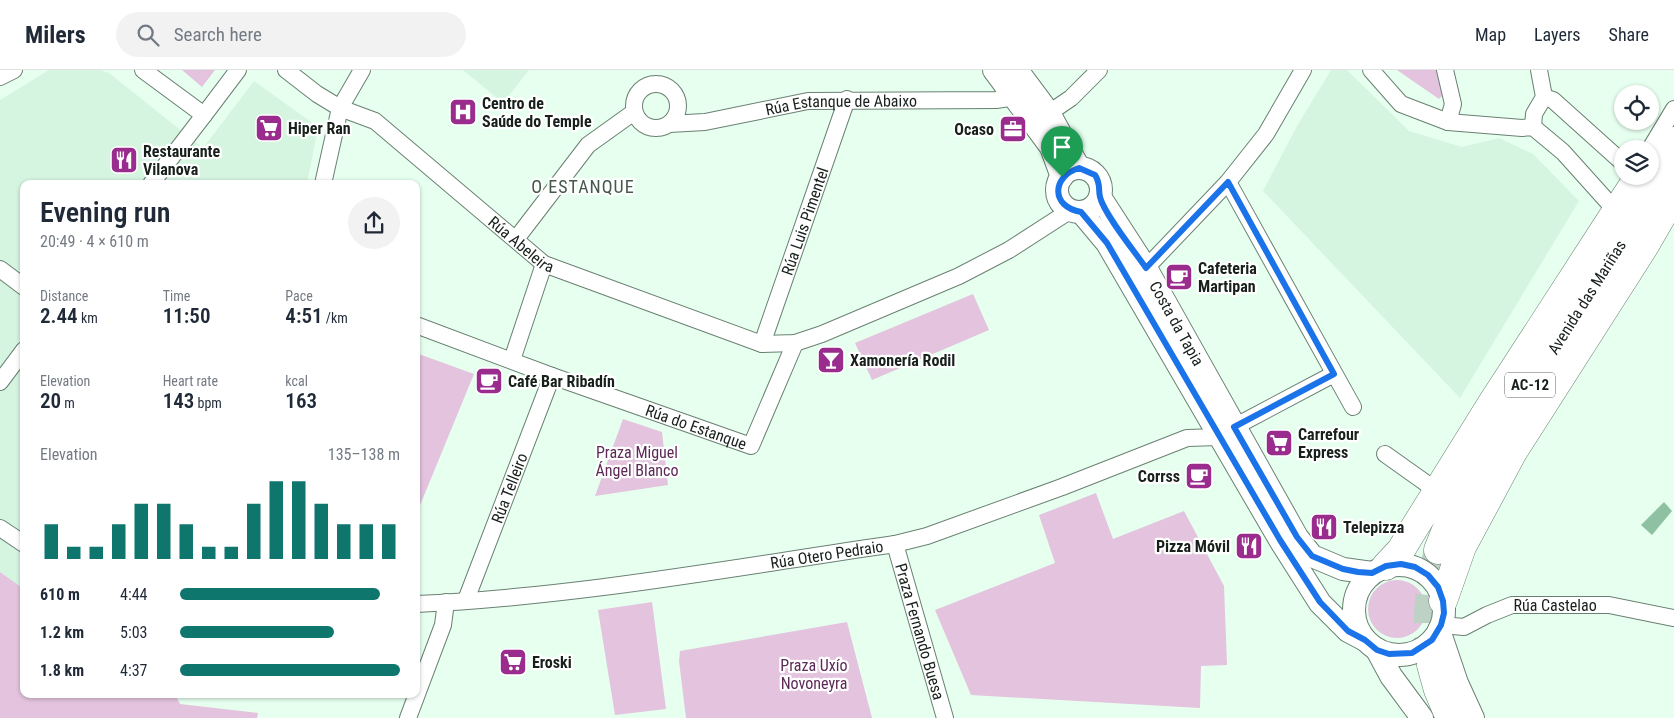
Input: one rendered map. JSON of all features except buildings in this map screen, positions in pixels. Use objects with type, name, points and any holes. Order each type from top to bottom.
[{"type":"highway","points":[[1659,153],[1674,136]]},
{"type":"highway","name":"Avenida das Mariñas","points":[[1631,228],[1674,142]]},
{"type":"highway","name":"Avenida das Mariñas","points":[[1438,550],[1452,515],[1475,474],[1631,228],[1674,165]]},
{"type":"highway","points":[[1441,619],[1462,547],[1631,228],[1638,185]]},
{"type":"highway","points":[[1379,570],[1401,550],[1437,491],[1631,228],[1674,195]]},
{"type":"highway","points":[[1431,665],[1438,690],[1450,718]]},
{"type":"main road","points":[[994,70],[1071,172],[1095,175],[1101,188],[1100,197],[1094,206],[1076,211],[1064,206],[1058,194],[1071,172]]},
{"type":"main road","points":[[1017,70],[1049,113],[1071,172]]},
{"type":"main road","name":"Costa da Tapia","points":[[1100,197],[1146,268],[1280,540],[1320,602],[1348,631],[1371,645]]},
{"type":"main road","name":"Costa da Tapia","points":[[1076,211],[1107,243],[1227,432],[1297,537],[1312,556],[1343,569],[1379,570]]},
{"type":"main road","points":[[1107,243],[1131,264],[1146,268]]},
{"type":"main road","points":[[1422,718],[1358,629],[1354,617],[1357,593],[1379,570],[1401,564],[1415,567],[1428,575],[1438,587],[1441,619],[1456,682],[1473,718]]},
{"type":"main road","points":[[1371,645],[1401,655],[1412,653],[1423,648],[1441,619]]},
{"type":"street","points":[[0,77],[14,70]]},
{"type":"street","points":[[142,70],[204,114]]},
{"type":"street","points":[[156,180],[238,70]]},
{"type":"street","name":"Rúa Abeleira","points":[[286,70],[317,94],[340,108],[375,121],[516,238],[544,264],[762,344],[795,343]]},
{"type":"street","points":[[324,180],[340,108],[362,70]]},
{"type":"street","points":[[1049,113],[1071,98],[1099,70]]},
{"type":"street","points":[[1372,70],[1401,104],[1448,122],[1522,128],[1533,127],[1563,152],[1631,228],[1674,212]]},
{"type":"street","points":[[1446,70],[1453,104],[1448,122]]},
{"type":"street","points":[[1533,127],[1534,114],[1544,96],[1539,70]]},
{"type":"street","points":[[1146,268],[1228,182],[1266,134],[1296,73]]},
{"type":"street","points":[[516,238],[588,145],[634,112],[634,98],[643,87],[656,83],[663,77],[677,98],[677,112],[669,124]]},
{"type":"street","name":"Rúa Estanque de Abaixo","points":[[634,112],[642,124],[655,128],[669,124],[705,122],[808,100],[996,100],[1014,96]]},
{"type":"street","points":[[1544,96],[1553,100],[1614,155]]},
{"type":"street","name":"Rúa Luis Pimentel","points":[[762,344],[847,99]]},
{"type":"street","points":[[1655,140],[1674,109]]},
{"type":"street","points":[[1228,182],[1353,407]]},
{"type":"street","points":[[795,343],[822,334],[959,276],[1009,250],[1076,211]]},
{"type":"street","points":[[512,360],[544,264]]},
{"type":"street","points":[[0,268],[20,284]]},
{"type":"street","name":"Rúa do Estanque","points":[[420,326],[552,376],[751,446],[795,343]]},
{"type":"street","points":[[0,382],[20,355]]},
{"type":"street","points":[[1227,432],[1334,374]]},
{"type":"street","name":"Rúa Telleiro","points":[[466,600],[552,376]]},
{"type":"street","name":"Rúa Otero Pedraio","points":[[420,604],[658,580],[895,544],[927,536],[1187,438],[1227,432]]},
{"type":"street","points":[[1385,454],[1437,491]]},
{"type":"street","points":[[0,528],[20,541]]},
{"type":"street","name":"Praza Fernando Buesa","points":[[895,544],[945,718]]},
{"type":"street","points":[[420,686],[443,625],[446,602]]},
{"type":"street","name":"Rúa Castelao","points":[[1441,619],[1464,627],[1512,605],[1609,605],[1673,618]]},
{"type":"street","points":[[408,718],[416,698]]},
{"type":"shaded area","points":[[49,70],[100,70],[109,73],[203,148],[254,81],[318,127],[308,180],[20,180],[20,586],[0,572],[0,100]]},
{"type":"shaded area","points":[[463,70],[529,70],[503,103]]},
{"type":"shaded area","points":[[1331,70],[1347,70],[1409,131],[1462,147],[1499,138],[1533,154],[1579,201],[1460,398],[1263,191],[1297,126]]},
{"type":"shaded area","points":[[1664,502],[1672,511],[1652,535],[1641,525]]},
{"type":"green space","points":[[182,70],[215,70],[202,87]]},
{"type":"green space","points":[[1397,70],[1437,70],[1443,95],[1439,99]]},
{"type":"green space","points":[[973,294],[989,330],[872,380],[855,343]]},
{"type":"green space","points":[[420,354],[474,374],[420,505]]},
{"type":"green space","name":"Praza Miguel Ángel Blanco","points":[[623,419],[662,432],[668,485],[595,496]]},
{"type":"green space","points":[[1096,493],[1113,539],[1184,511],[1224,586],[1227,665],[1201,666],[1200,708],[971,695],[935,610],[1055,563],[1039,515]]},
{"type":"green space","points":[[0,572],[20,586],[20,698],[177,698],[180,704],[258,713],[257,718],[0,718]]},
{"type":"green space","points":[[1391,580],[1403,580],[1418,588],[1426,603],[1426,615],[1418,630],[1403,638],[1391,638],[1376,630],[1368,615],[1368,603],[1376,588]]},
{"type":"green space","points":[[652,602],[666,709],[615,715],[598,610]]},
{"type":"green space","name":"Praza Uxío Novoneyra","points":[[847,622],[872,718],[686,718],[679,661],[680,651]]},
{"type":"tunnel","points":[[1431,665],[1428,607],[1438,550]]},
{"type":"place","name":"Centro de Saúde do Temple","points":[[463,112]]},
{"type":"place","name":"Hiper Ran","points":[[269,128]]},
{"type":"place","name":"Ocaso","points":[[1013,129]]},
{"type":"place","name":"Restaurante Vilanova","points":[[124,160]]},
{"type":"place","name":"Cafeteria Martipan","points":[[1179,277]]},
{"type":"place","name":"Xamonería Rodil","points":[[831,360]]},
{"type":"place","name":"Café Bar Ribadín","points":[[489,381]]},
{"type":"place","name":"Carrefour Express","points":[[1279,443]]},
{"type":"place","name":"Corrss","points":[[1199,476]]},
{"type":"place","name":"Telepizza","points":[[1324,527]]},
{"type":"place","name":"Pizza Móvil","points":[[1249,546]]},
{"type":"place","name":"Eroski","points":[[513,662]]},
{"type":"district","name":"O ESTANQUE","points":[[583,187]]},
{"type":"route","points":[[1079,168],[1090,171],[1095,175],[1101,188],[1100,197],[1108,212],[1146,268],[1228,182],[1334,374],[1234,427],[1297,537],[1312,556],[1343,569],[1358,572],[1372,573],[1386,566],[1401,564],[1415,567],[1428,575],[1438,587],[1443,601],[1444,613],[1439,630],[1423,648],[1401,655],[1377,650],[1365,640],[1348,631],[1320,602],[1280,540],[1107,243],[1081,212],[1064,206],[1060,200],[1058,190],[1062,177],[1068,172],[1079,168]]}]
